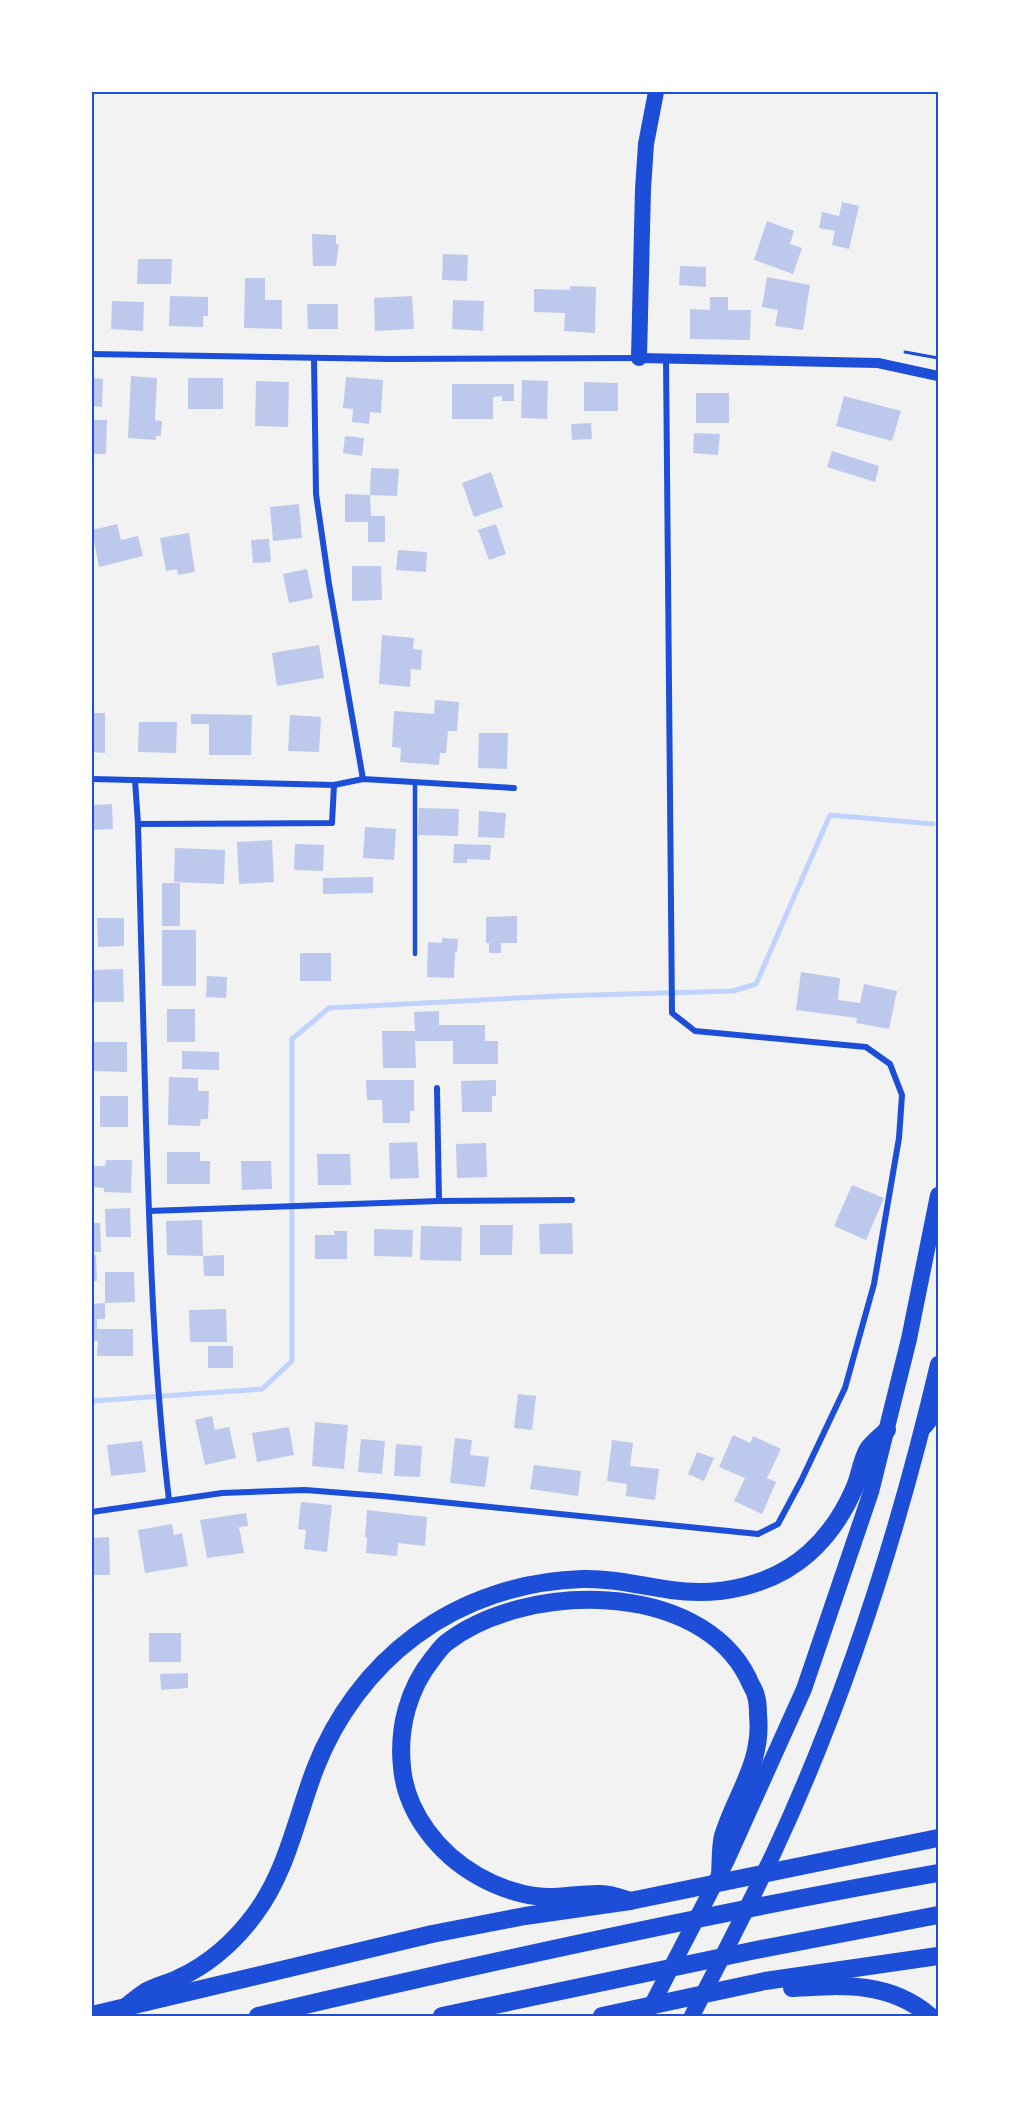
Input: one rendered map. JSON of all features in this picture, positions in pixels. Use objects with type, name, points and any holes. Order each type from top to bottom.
[{"type":"highway","points":[[639,358],[643,189],[646,144],[656,92]]},
{"type":"highway","points":[[646,2016],[724,1868],[804,1689],[871,1491],[909,1339],[939,1195]]},
{"type":"highway","points":[[692,2016],[776,1850],[831,1717],[875,1594],[924,1426],[939,1364]]},
{"type":"highway","points":[[924,1426],[939,1408]]},
{"type":"highway","points":[[128,2005],[147,1990],[178,1979],[206,1962],[231,1942],[255,1915],[274,1886],[289,1851],[316,1768],[329,1738],[357,1694],[380,1667],[415,1636],[458,1609],[502,1592],[539,1583],[583,1579],[620,1580],[671,1590],[704,1592],[741,1588],[770,1579],[808,1554],[835,1525],[854,1489],[867,1451],[887,1430]]},
{"type":"highway","points":[[630,1901],[603,1894],[544,1897],[508,1889],[479,1877],[451,1858],[429,1835],[413,1807],[403,1778],[400,1747],[405,1712],[420,1674],[444,1644],[477,1623],[519,1608],[572,1599],[618,1601],[662,1611],[695,1623],[721,1641],[742,1666],[756,1695],[760,1731],[754,1763],[723,1838],[724,1868]]},
{"type":"highway","points":[[92,2015],[432,1934],[525,1916],[630,1901],[939,1838]]},
{"type":"highway","points":[[258,2016],[593,1940],[939,1873]]},
{"type":"highway","points":[[442,2016],[700,1961],[939,1916]]},
{"type":"highway","points":[[602,2016],[765,1981],[939,1956]]},
{"type":"highway","points":[[765,1981],[785,1988],[847,1985],[875,1989],[899,1997],[930,2016]]},
{"type":"street","points":[[92,354],[314,358],[666,358],[878,363],[939,376]]},
{"type":"street","points":[[314,358],[316,494],[329,584],[363,779]]},
{"type":"street","points":[[92,1512],[222,1493],[305,1490],[758,1534],[778,1524],[801,1481],[845,1388],[874,1284],[899,1138],[902,1095],[890,1064],[866,1047],[695,1031],[672,1013],[666,358]]},
{"type":"street","points":[[92,779],[334,784],[363,779],[514,788]]},
{"type":"street","points":[[135,780],[155,1368],[169,1500]]},
{"type":"street","points":[[138,824],[332,823],[334,784]]},
{"type":"street","points":[[437,1088],[439,1202]]},
{"type":"street","points":[[149,1210],[572,1200]]},
{"type":"lane","points":[[415,782],[415,954]]},
{"type":"building","points":[[842,202],[859,206],[849,249],[832,245],[835,231],[819,228],[822,212],[839,216]]},
{"type":"building","points":[[767,221],[794,231],[790,244],[802,248],[793,274],[754,260]]},
{"type":"building","points":[[312,234],[336,235],[336,244],[339,244],[336,266],[313,266]]},
{"type":"building","points":[[443,254],[468,255],[467,281],[442,280]]},
{"type":"building","points":[[138,259],[172,259],[171,284],[137,284]]},
{"type":"building","points":[[680,266],[706,267],[706,287],[679,285]]},
{"type":"building","points":[[767,277],[810,285],[803,330],[775,326],[778,310],[762,307]]},
{"type":"building","points":[[245,278],[265,278],[265,300],[282,300],[282,329],[244,328]]},
{"type":"building","points":[[570,286],[596,287],[595,333],[564,331],[565,313],[534,312],[534,289],[570,290]]},
{"type":"building","points":[[170,296],[208,297],[208,316],[203,316],[203,327],[169,326]]},
{"type":"building","points":[[412,296],[414,329],[375,331],[374,298]]},
{"type":"building","points":[[710,297],[728,297],[728,310],[751,310],[750,340],[690,339],[690,309],[710,310]]},
{"type":"building","points":[[453,300],[484,301],[483,331],[452,329]]},
{"type":"building","points":[[112,301],[144,302],[143,331],[111,329]]},
{"type":"building","points":[[307,304],[338,304],[338,329],[308,329]]},
{"type":"building","points":[[131,376],[157,378],[155,420],[162,421],[161,436],[156,436],[156,440],[128,438]]},
{"type":"building","points":[[346,377],[383,380],[381,413],[370,412],[369,424],[352,422],[353,409],[343,408]]},
{"type":"building","points":[[92,378],[103,379],[102,407],[92,406]]},
{"type":"building","points":[[188,378],[223,378],[223,409],[188,409]]},
{"type":"building","points":[[522,380],[548,381],[547,419],[521,418]]},
{"type":"building","points":[[256,381],[289,382],[288,427],[255,426]]},
{"type":"building","points":[[584,382],[618,383],[618,411],[584,411]]},
{"type":"building","points":[[452,384],[514,384],[514,401],[502,401],[502,396],[493,397],[493,419],[452,419]]},
{"type":"building","points":[[696,393],[729,393],[729,423],[696,423]]},
{"type":"building","points":[[844,396],[901,411],[892,441],[836,426]]},
{"type":"building","points":[[92,420],[107,420],[106,454],[92,454]]},
{"type":"building","points":[[591,423],[592,439],[572,440],[571,424]]},
{"type":"building","points":[[694,433],[720,434],[718,455],[693,453]]},
{"type":"building","points":[[345,436],[364,438],[362,456],[343,453]]},
{"type":"building","points":[[832,451],[879,466],[875,482],[827,467]]},
{"type":"building","points":[[371,468],[399,469],[397,496],[370,495]]},
{"type":"building","points":[[491,472],[503,507],[474,517],[462,483]]},
{"type":"building","points":[[345,494],[370,495],[371,516],[385,516],[385,542],[368,542],[368,522],[345,522]]},
{"type":"building","points":[[299,504],[302,538],[273,541],[270,507]]},
{"type":"building","points":[[117,524],[121,540],[138,536],[143,556],[99,567],[92,530]]},
{"type":"building","points":[[496,524],[506,554],[489,560],[478,530]]},
{"type":"building","points":[[189,533],[195,572],[178,575],[177,569],[166,571],[160,538]]},
{"type":"building","points":[[269,539],[271,562],[253,563],[251,540]]},
{"type":"building","points":[[398,550],[427,552],[426,572],[396,570]]},
{"type":"building","points":[[352,566],[381,566],[382,600],[352,601]]},
{"type":"building","points":[[307,569],[313,598],[289,603],[283,574]]},
{"type":"building","points":[[382,635],[414,638],[413,649],[422,650],[421,670],[411,669],[410,687],[379,684]]},
{"type":"building","points":[[319,645],[324,678],[277,686],[272,653]]},
{"type":"building","points":[[435,700],[459,702],[457,731],[448,731],[446,753],[440,753],[439,765],[400,762],[401,748],[392,747],[394,711],[434,714]]},
{"type":"building","points":[[92,713],[105,713],[105,753],[92,752]]},
{"type":"building","points":[[191,714],[252,715],[251,755],[209,755],[209,724],[191,724]]},
{"type":"building","points":[[290,715],[321,717],[319,752],[288,751]]},
{"type":"building","points":[[139,722],[177,722],[176,753],[138,752]]},
{"type":"building","points":[[479,733],[508,733],[507,769],[478,768]]},
{"type":"building","points":[[112,804],[113,829],[92,830],[92,805]]},
{"type":"building","points":[[419,808],[459,809],[458,836],[418,835]]},
{"type":"building","points":[[479,811],[506,813],[504,838],[478,837]]},
{"type":"building","points":[[365,827],[396,829],[394,860],[363,858]]},
{"type":"building","points":[[272,840],[274,882],[239,884],[237,842]]},
{"type":"building","points":[[295,844],[324,845],[323,871],[294,870]]},
{"type":"building","points":[[454,844],[491,845],[490,860],[467,859],[467,863],[453,863]]},
{"type":"building","points":[[175,848],[225,850],[224,884],[174,882]]},
{"type":"building","points":[[373,877],[373,893],[323,894],[323,878]]},
{"type":"building","points":[[162,883],[180,883],[180,926],[162,926]]},
{"type":"building","points":[[517,916],[517,943],[501,943],[501,953],[489,953],[489,943],[486,943],[486,917]]},
{"type":"building","points":[[97,918],[124,918],[124,946],[98,947]]},
{"type":"building","points":[[162,930],[196,930],[196,986],[162,986]]},
{"type":"building","points":[[442,938],[458,939],[454,978],[427,977],[428,942],[442,943]]},
{"type":"building","points":[[300,953],[331,953],[331,981],[300,981]]},
{"type":"building","points":[[123,969],[124,1002],[92,1002],[92,970]]},
{"type":"building","points":[[801,972],[840,978],[838,1000],[860,1003],[864,984],[897,991],[889,1029],[856,1023],[857,1018],[796,1010]]},
{"type":"building","points":[[207,976],[227,977],[226,998],[206,997]]},
{"type":"building","points":[[167,1009],[195,1009],[195,1042],[167,1042]]},
{"type":"building","points":[[439,1011],[439,1025],[485,1025],[485,1041],[498,1041],[498,1064],[453,1064],[453,1041],[415,1041],[416,1068],[383,1068],[382,1031],[415,1031],[414,1012]]},
{"type":"building","points":[[93,1042],[127,1042],[127,1072],[94,1071]]},
{"type":"building","points":[[182,1051],[219,1052],[219,1070],[182,1069]]},
{"type":"building","points":[[169,1077],[198,1078],[198,1091],[209,1091],[208,1119],[201,1119],[200,1126],[168,1125]]},
{"type":"building","points":[[366,1080],[414,1080],[414,1111],[410,1111],[410,1123],[383,1123],[382,1100],[367,1100]]},
{"type":"building","points":[[496,1080],[496,1096],[492,1096],[492,1112],[462,1112],[461,1081]]},
{"type":"building","points":[[100,1096],[128,1096],[128,1127],[100,1127]]},
{"type":"building","points":[[417,1142],[419,1178],[390,1179],[389,1143]]},
{"type":"building","points":[[486,1143],[487,1177],[457,1178],[456,1144]]},
{"type":"building","points":[[167,1152],[200,1152],[200,1161],[210,1161],[210,1184],[167,1184]]},
{"type":"building","points":[[317,1154],[350,1154],[351,1185],[318,1185]]},
{"type":"building","points":[[106,1160],[132,1160],[131,1193],[104,1192],[104,1188],[92,1187],[92,1166],[105,1166]]},
{"type":"building","points":[[241,1161],[271,1161],[272,1189],[242,1190]]},
{"type":"building","points":[[852,1185],[884,1198],[866,1240],[834,1226]]},
{"type":"building","points":[[130,1208],[131,1237],[106,1237],[105,1209]]},
{"type":"building","points":[[202,1220],[203,1256],[167,1255],[166,1221]]},
{"type":"building","points":[[92,1223],[100,1223],[101,1252],[92,1252]]},
{"type":"building","points":[[572,1223],[573,1254],[540,1254],[539,1224]]},
{"type":"building","points":[[480,1225],[513,1225],[512,1255],[480,1255]]},
{"type":"building","points":[[421,1226],[462,1227],[461,1261],[420,1260]]},
{"type":"building","points":[[374,1229],[413,1230],[412,1257],[374,1256]]},
{"type":"building","points":[[334,1231],[347,1231],[347,1259],[315,1259],[315,1235],[335,1235]]},
{"type":"building","points":[[92,1255],[96,1255],[97,1281],[92,1281]]},
{"type":"building","points":[[224,1255],[224,1276],[204,1276],[203,1256]]},
{"type":"building","points":[[105,1272],[134,1272],[135,1302],[105,1303]]},
{"type":"building","points":[[105,1303],[105,1319],[97,1319],[97,1329],[133,1329],[133,1356],[97,1356],[98,1341],[92,1341],[92,1304]]},
{"type":"building","points":[[226,1309],[227,1342],[190,1342],[189,1310]]},
{"type":"building","points":[[208,1346],[233,1346],[233,1368],[208,1368]]},
{"type":"building","points":[[518,1394],[536,1396],[532,1430],[514,1428]]},
{"type":"building","points":[[212,1416],[215,1430],[229,1427],[236,1458],[205,1465],[195,1420]]},
{"type":"building","points":[[315,1422],[348,1425],[344,1469],[312,1466]]},
{"type":"building","points":[[289,1427],[294,1455],[257,1462],[252,1433]]},
{"type":"building","points":[[733,1435],[750,1443],[753,1436],[781,1449],[767,1478],[776,1482],[762,1514],[734,1501],[745,1478],[719,1467]]},
{"type":"building","points":[[455,1438],[472,1440],[470,1455],[489,1457],[485,1487],[450,1483]]},
{"type":"building","points":[[361,1439],[385,1441],[382,1474],[358,1472]]},
{"type":"building","points":[[612,1440],[633,1443],[630,1466],[659,1469],[655,1500],[626,1496],[627,1484],[607,1481]]},
{"type":"building","points":[[142,1441],[146,1472],[111,1476],[107,1445]]},
{"type":"building","points":[[396,1444],[422,1446],[420,1477],[394,1476]]},
{"type":"building","points":[[697,1452],[714,1458],[704,1481],[688,1474]]},
{"type":"building","points":[[534,1465],[581,1471],[578,1496],[530,1489]]},
{"type":"building","points":[[301,1502],[332,1505],[327,1552],[304,1549],[306,1530],[298,1529]]},
{"type":"building","points":[[367,1510],[427,1517],[425,1546],[398,1543],[397,1556],[366,1553]]},
{"type":"building","points":[[246,1513],[248,1526],[239,1527],[244,1553],[207,1558],[200,1520]]},
{"type":"building","points":[[172,1524],[174,1535],[182,1533],[188,1566],[145,1573],[138,1530]]},
{"type":"building","points":[[109,1537],[110,1575],[92,1575],[92,1538]]},
{"type":"building","points":[[149,1633],[181,1633],[181,1662],[149,1662]]},
{"type":"building","points":[[188,1673],[188,1688],[161,1690],[160,1674]]},
{"type":"waterway","points":[[92,1401],[262,1389],[292,1361],[292,1039],[329,1008],[558,996],[733,991],[756,984],[830,815],[933,824]]}]
